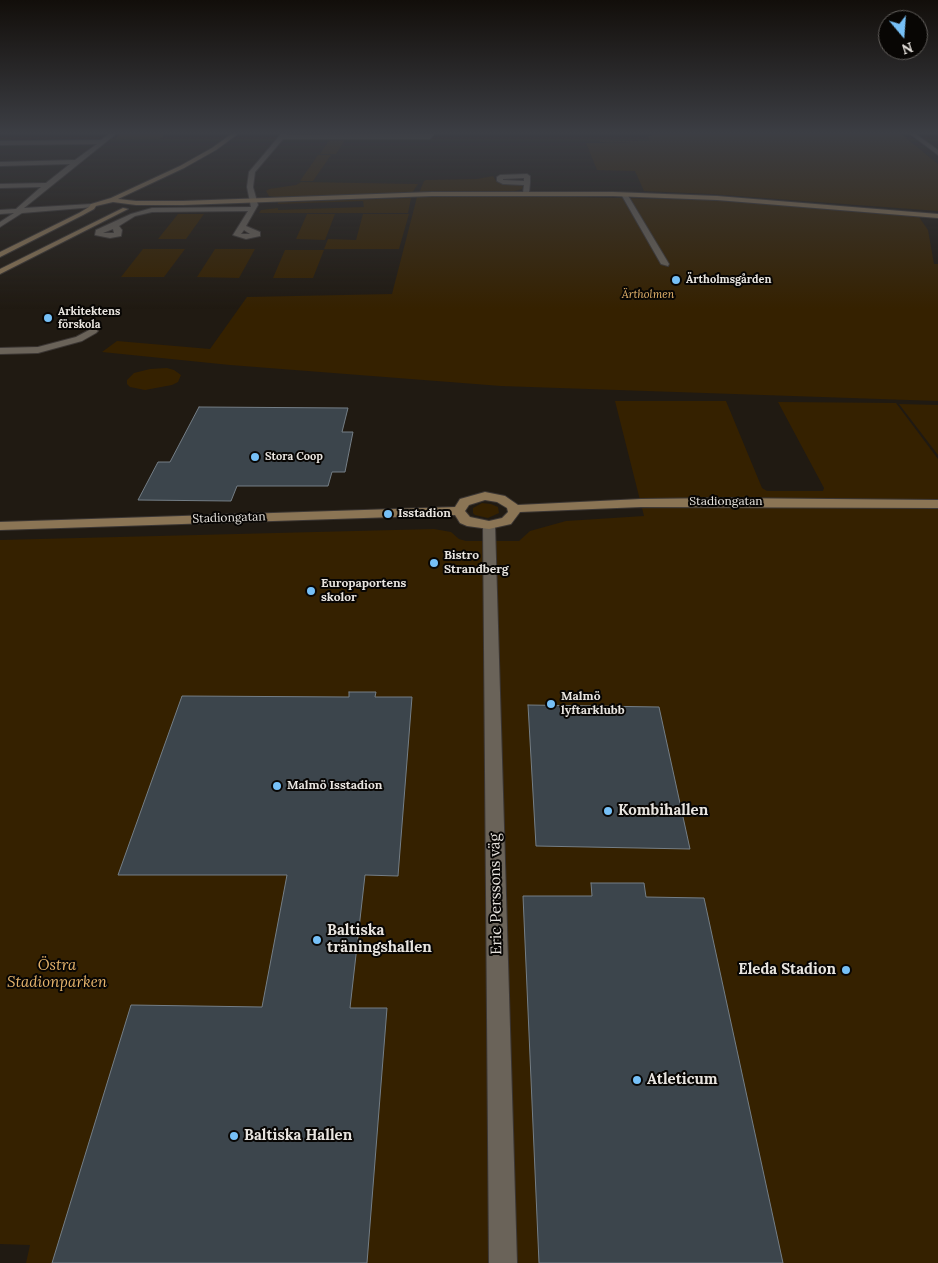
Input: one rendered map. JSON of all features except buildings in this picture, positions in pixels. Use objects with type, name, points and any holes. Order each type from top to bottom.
[{"type":"main road","points":[[0,255],[92,207],[128,192]]},
{"type":"main road","points":[[92,207],[103,210],[183,203],[432,194],[624,194],[717,198],[938,216]]},
{"type":"main road","points":[[0,272],[127,208],[144,195],[146,200],[162,202]]},
{"type":"main road","points":[[108,201],[183,203]]},
{"type":"main road","points":[[485,496],[501,499],[512,505],[514,509],[514,513],[506,521],[490,532],[465,520],[459,511],[464,502],[485,496]]},
{"type":"main road","name":"Stadiongatan","points":[[514,509],[641,503],[722,502],[938,504]]},
{"type":"main road","name":"Stadiongatan","points":[[0,526],[459,511]]},
{"type":"street","points":[[0,225],[20,211],[19,209],[39,192]]},
{"type":"street","points":[[242,227],[254,209],[252,192]]},
{"type":"street","points":[[624,194],[665,264]]},
{"type":"street","points":[[0,212],[92,207]]},
{"type":"street","points":[[114,226],[133,215],[152,210],[254,209]]},
{"type":"street","points":[[0,351],[38,350],[79,339],[94,331]]},
{"type":"street","name":"Eric Perssons väg","points":[[490,532],[503,1263]]},
{"type":"green space","points":[[267,192],[413,192],[277,197],[269,196]]},
{"type":"green space","points":[[419,192],[470,192],[419,193]]},
{"type":"green space","points":[[665,192],[938,192],[938,211]]},
{"type":"green space","name":"Ärtholmen","points":[[417,197],[576,197],[712,200],[919,217],[928,230],[934,264],[938,264],[938,401],[501,386],[230,365],[102,352],[117,341],[210,349],[247,297],[392,294]]},
{"type":"green space","points":[[411,198],[408,213],[259,213],[261,210],[278,208],[278,210],[364,207],[363,201],[278,204],[278,202]]},
{"type":"green space","points":[[178,214],[204,214],[186,239],[158,239]]},
{"type":"green space","points":[[307,214],[335,214],[325,240],[296,239]]},
{"type":"green space","points":[[363,214],[409,214],[399,249],[324,249],[328,239],[356,240]]},
{"type":"green space","points":[[143,249],[185,249],[164,277],[121,277]]},
{"type":"green space","points":[[215,249],[255,249],[239,278],[197,277]]},
{"type":"green space","points":[[285,250],[324,250],[313,278],[273,278]]},
{"type":"green space","points":[[167,368],[181,375],[178,382],[172,385],[145,390],[130,387],[127,384],[127,380],[134,373],[150,369]]},
{"type":"green space","name":"Östra Stadionparken","points":[[615,401],[726,401],[762,488],[767,491],[823,491],[824,488],[778,402],[896,403],[938,459],[938,1263],[26,1263],[30,1245],[0,1244],[0,540],[434,529],[451,532],[459,539],[466,541],[519,541],[530,531],[566,521],[644,516]]},
{"type":"green space","points":[[899,404],[938,405],[938,455]]},
{"type":"green space","points":[[482,503],[498,507],[499,513],[488,518],[475,515],[473,508]]},
{"type":"place","name":"Ärtholmsgården","points":[[676,280]]},
{"type":"place","name":"Arkitektens förskola","points":[[48,318]]},
{"type":"place","name":"Stora Coop","points":[[255,457]]},
{"type":"place","name":"Isstadion","points":[[388,514]]},
{"type":"place","name":"Bistro Strandberg","points":[[434,563]]},
{"type":"place","name":"Europaportens skolor","points":[[311,591]]},
{"type":"place","name":"Malmö lyftarklubb","points":[[551,704]]},
{"type":"place","name":"Malmö Isstadion","points":[[277,786]]},
{"type":"place","name":"Kombihallen","points":[[608,811]]},
{"type":"place","name":"Baltiska träningshallen","points":[[317,940]]},
{"type":"place","name":"Eleda Stadion","points":[[846,970]]},
{"type":"place","name":"Atleticum","points":[[637,1080]]},
{"type":"place","name":"Baltiska Hallen","points":[[234,1136]]}]
